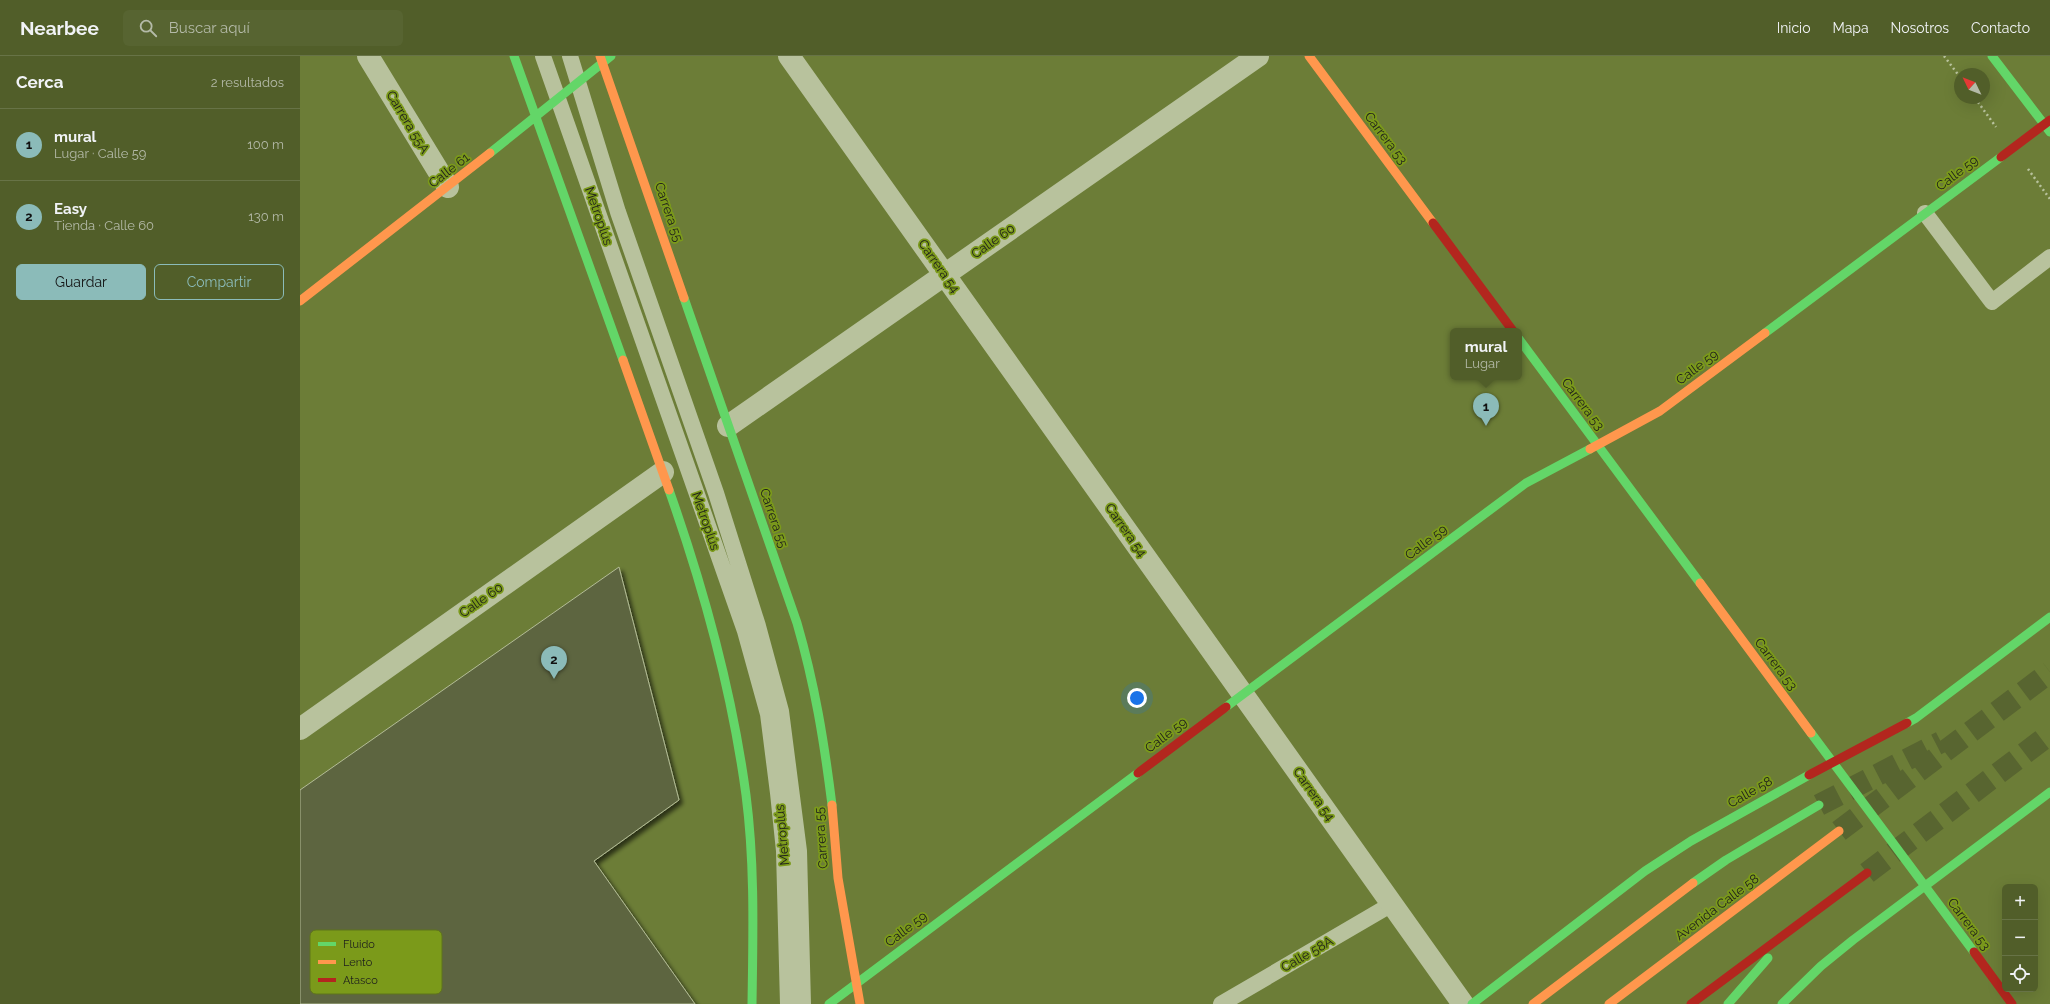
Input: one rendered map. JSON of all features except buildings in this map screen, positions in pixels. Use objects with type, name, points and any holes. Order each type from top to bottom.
[{"type":"main road","points":[[514,56],[663,472],[702,593],[720,661],[745,788],[751,854],[752,1004]]},
{"type":"main road","name":"Calle 61","points":[[300,301],[448,188],[578,83],[602,59],[611,56]]},
{"type":"main road","name":"Carrera 53","points":[[1309,56],[1511,328]]},
{"type":"main road","points":[[1992,56],[2047,122],[2050,132]]},
{"type":"main road","name":"Carrera 55","points":[[602,59],[797,623],[816,693],[828,768],[842,909],[860,1004]]},
{"type":"main road","name":"Calle 59","points":[[829,1004],[1526,483],[1565,459],[1626,432],[1660,411],[2047,122]]},
{"type":"main road","name":"Carrera 53","points":[[1522,343],[2012,1004]]},
{"type":"main road","name":"Calle 58","points":[[1472,1004],[1645,871],[1742,811],[1832,761],[1916,718],[2050,617]]},
{"type":"main road","points":[[1782,1004],[1820,966],[2050,792]]},
{"type":"main road","points":[[1533,1004],[1675,896],[1726,860],[1819,805]]},
{"type":"main road","name":"Avenida Calle 58","points":[[1609,1004],[1839,831]]},
{"type":"main road","points":[[1691,1004],[1867,872]]},
{"type":"main road","points":[[1728,1004],[1798,924]]},
{"type":"main road","points":[[856,983],[868,999]]},
{"type":"street","name":"Carrera 55A","points":[[368,56],[448,188]]},
{"type":"street","name":"Carrera 54","points":[[789,56],[1463,1004]]},
{"type":"street","name":"Calle 60","points":[[728,426],[1258,56]]},
{"type":"street","name":"Calle 60","points":[[300,729],[663,472]]},
{"type":"lane","name":"Metroplús","points":[[543,56],[745,632],[768,714],[784,851],[788,1004]]},
{"type":"lane","name":"Metroplús","points":[[570,56],[618,212],[716,493],[758,626],[781,711],[800,851],[803,1004]]},
{"type":"lane","points":[[1925,213],[1992,302],[2050,257]]},
{"type":"lane","name":"Calle 58A","points":[[1221,1004],[1392,904]]},
{"type":"path","points":[[1944,56],[1954,70]]},
{"type":"tunnel","points":[[1839,831],[2050,672]]},
{"type":"tunnel","points":[[1867,873],[2050,734]]},
{"type":"tunnel","points":[[1819,805],[1941,742]]},
{"type":"traffic: fast","points":[[514,56],[623,360]]},
{"type":"traffic: fast","points":[[490,153],[611,56]]},
{"type":"traffic: fast","points":[[1992,56],[2050,132]]},
{"type":"traffic: fast","points":[[1765,333],[2001,157]]},
{"type":"traffic: fast","points":[[684,298],[797,623],[809,669],[818,713],[832,805]]},
{"type":"traffic: fast","points":[[1522,343],[1700,583]]},
{"type":"traffic: fast","points":[[1226,707],[1526,483],[1590,449]]},
{"type":"traffic: fast","points":[[669,490],[705,603],[725,679],[740,756],[746,795],[751,847],[753,900],[752,1004]]},
{"type":"traffic: fast","points":[[1907,723],[1916,718],[2050,617]]},
{"type":"traffic: fast","points":[[1811,733],[1974,952]]},
{"type":"traffic: fast","points":[[829,1004],[1138,773]]},
{"type":"traffic: fast","points":[[1472,1004],[1645,871],[1691,841],[1809,775]]},
{"type":"traffic: fast","points":[[1782,1004],[1821,966],[1853,940],[2050,792]]},
{"type":"traffic: fast","points":[[1693,883],[1726,860],[1819,805]]},
{"type":"traffic: fast","points":[[1728,1004],[1768,958]]},
{"type":"traffic: slow","points":[[600,56],[684,298]]},
{"type":"traffic: slow","points":[[1309,56],[1433,223]]},
{"type":"traffic: slow","points":[[300,301],[490,153]]},
{"type":"traffic: slow","points":[[1590,449],[1660,411],[1765,333]]},
{"type":"traffic: slow","points":[[623,360],[669,490]]},
{"type":"traffic: slow","points":[[1700,583],[1811,733]]},
{"type":"traffic: slow","points":[[832,805],[838,878],[860,1004]]},
{"type":"traffic: slow","points":[[1609,1004],[1839,831]]},
{"type":"traffic: slow","points":[[1533,1004],[1693,883]]},
{"type":"traffic: jam","points":[[2001,157],[2050,120]]},
{"type":"traffic: jam","points":[[1433,223],[1511,328]]},
{"type":"traffic: jam","points":[[1138,773],[1226,707]]},
{"type":"traffic: jam","points":[[1809,775],[1907,723]]},
{"type":"traffic: jam","points":[[1691,1004],[1867,873]]},
{"type":"traffic: jam","points":[[1974,952],[2012,1004]]},
{"type":"place","name":"mural","points":[[1486,426]]},
{"type":"place","name":"Easy","points":[[554,679]]}]
